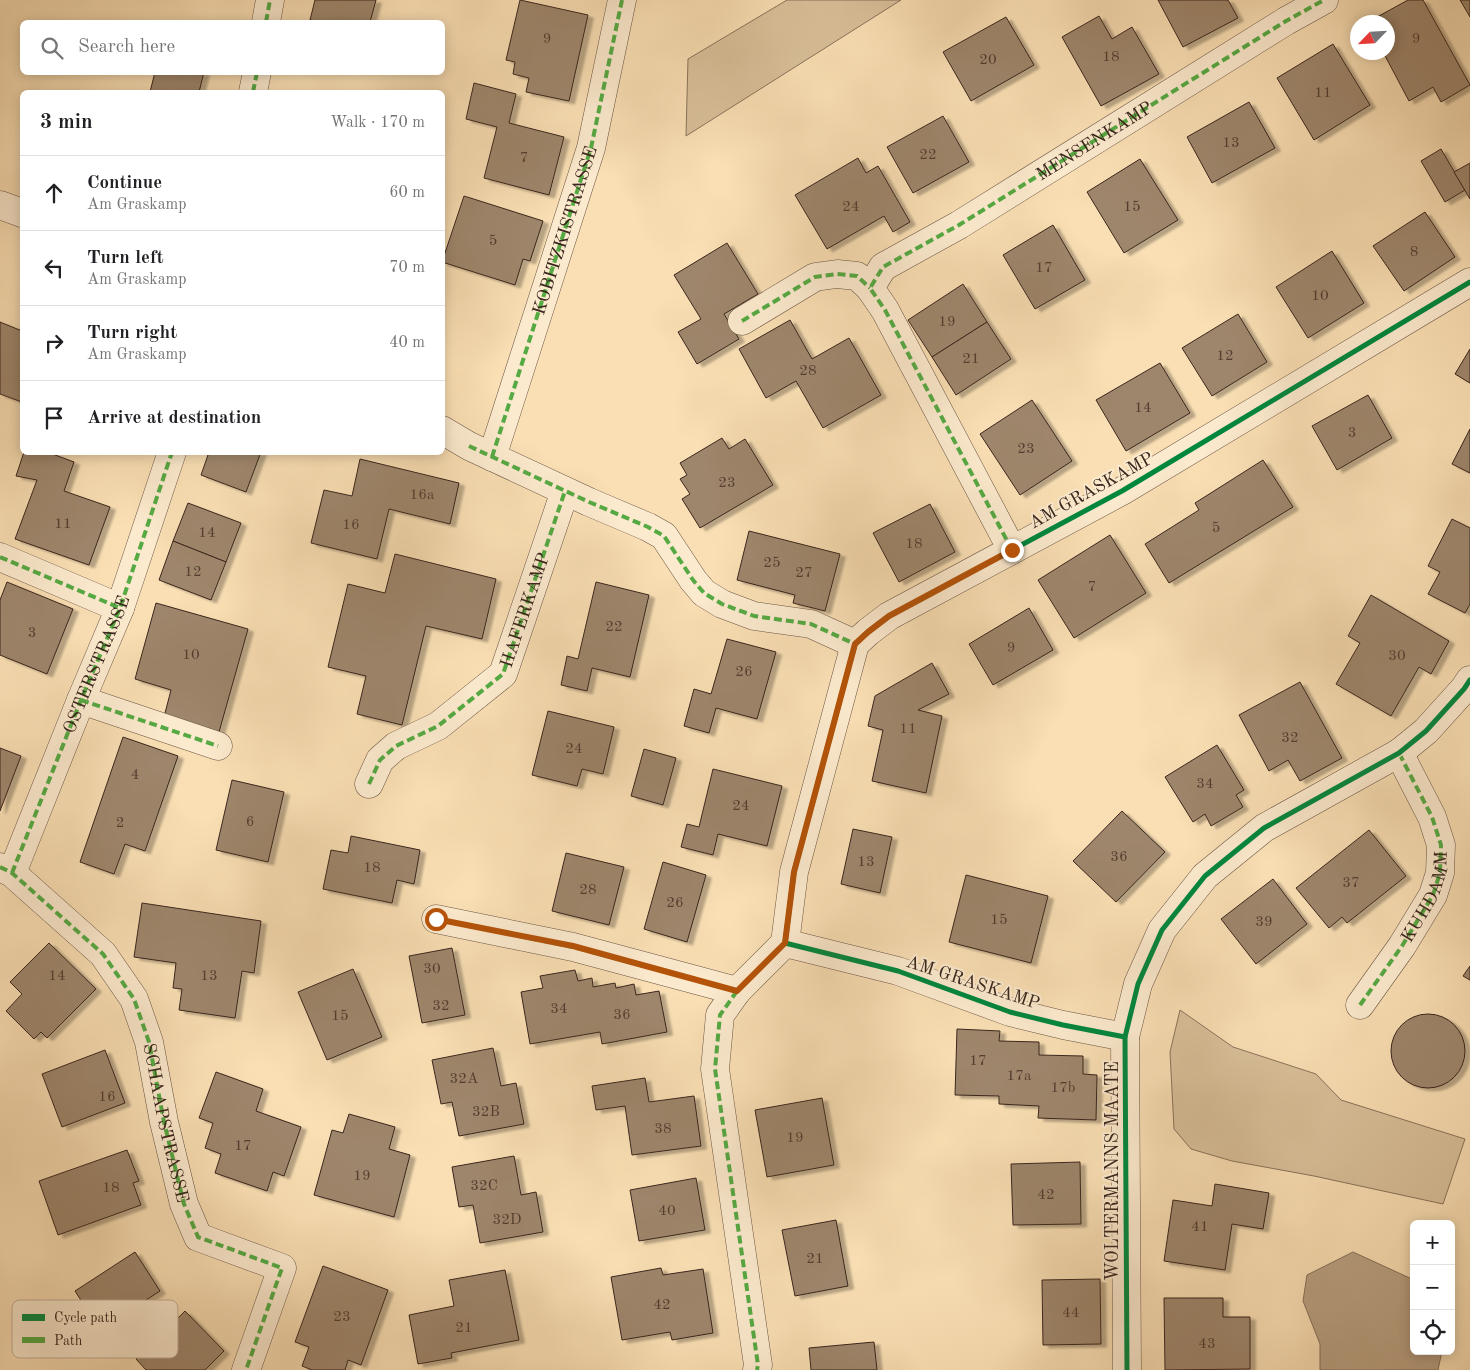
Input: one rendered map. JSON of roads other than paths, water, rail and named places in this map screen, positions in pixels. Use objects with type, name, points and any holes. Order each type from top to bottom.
[{"type":"street","points":[[266,20],[270,0]]},
{"type":"street","name":"KOBITZKISTRASSE","points":[[492,457],[591,148],[622,0]]},
{"type":"street","name":"MENSENKAMP","points":[[870,288],[883,268],[959,225],[1286,21],[1324,0]]},
{"type":"street","points":[[253,90],[256,75]]},
{"type":"street","points":[[0,205],[20,212]]},
{"type":"street","points":[[742,321],[815,277],[837,274],[858,276],[870,288],[890,319],[1012,550]]},
{"type":"street","name":"AM GRASKAMP","points":[[855,644],[889,616],[1122,490],[1470,282]]},
{"type":"street","points":[[445,432],[492,457],[648,527],[664,536],[693,580],[704,593],[722,604],[754,616],[810,624],[855,644],[794,872],[785,943],[737,991],[720,1015],[715,1069],[758,1365],[757,1370]]},
{"type":"street","name":"OSTERSTRASSE","points":[[6,870],[120,608],[171,455]]},
{"type":"street","name":"HAFERKAMP","points":[[369,784],[380,760],[396,746],[438,726],[503,674],[565,491]]},
{"type":"street","points":[[0,557],[120,608]]},
{"type":"street","name":"WOLTERMANNS MAATE","points":[[1127,1370],[1125,1038],[1138,984],[1162,930],[1205,876],[1264,828],[1398,753],[1426,731],[1470,680]]},
{"type":"street","points":[[81,700],[218,746]]},
{"type":"street","name":"KUHDAMM","points":[[1360,1005],[1402,946],[1433,894],[1440,874],[1441,845],[1432,817],[1398,753]]},
{"type":"street","name":"SCHAAPSTRASSE","points":[[6,870],[103,954],[134,1000],[149,1042],[164,1122],[184,1204],[198,1237],[282,1268],[246,1370]]},
{"type":"street","points":[[436,919],[573,946],[737,991]]},
{"type":"street","name":"AM GRASKAMP","points":[[785,943],[898,971],[1010,1012],[1125,1038]]}]
